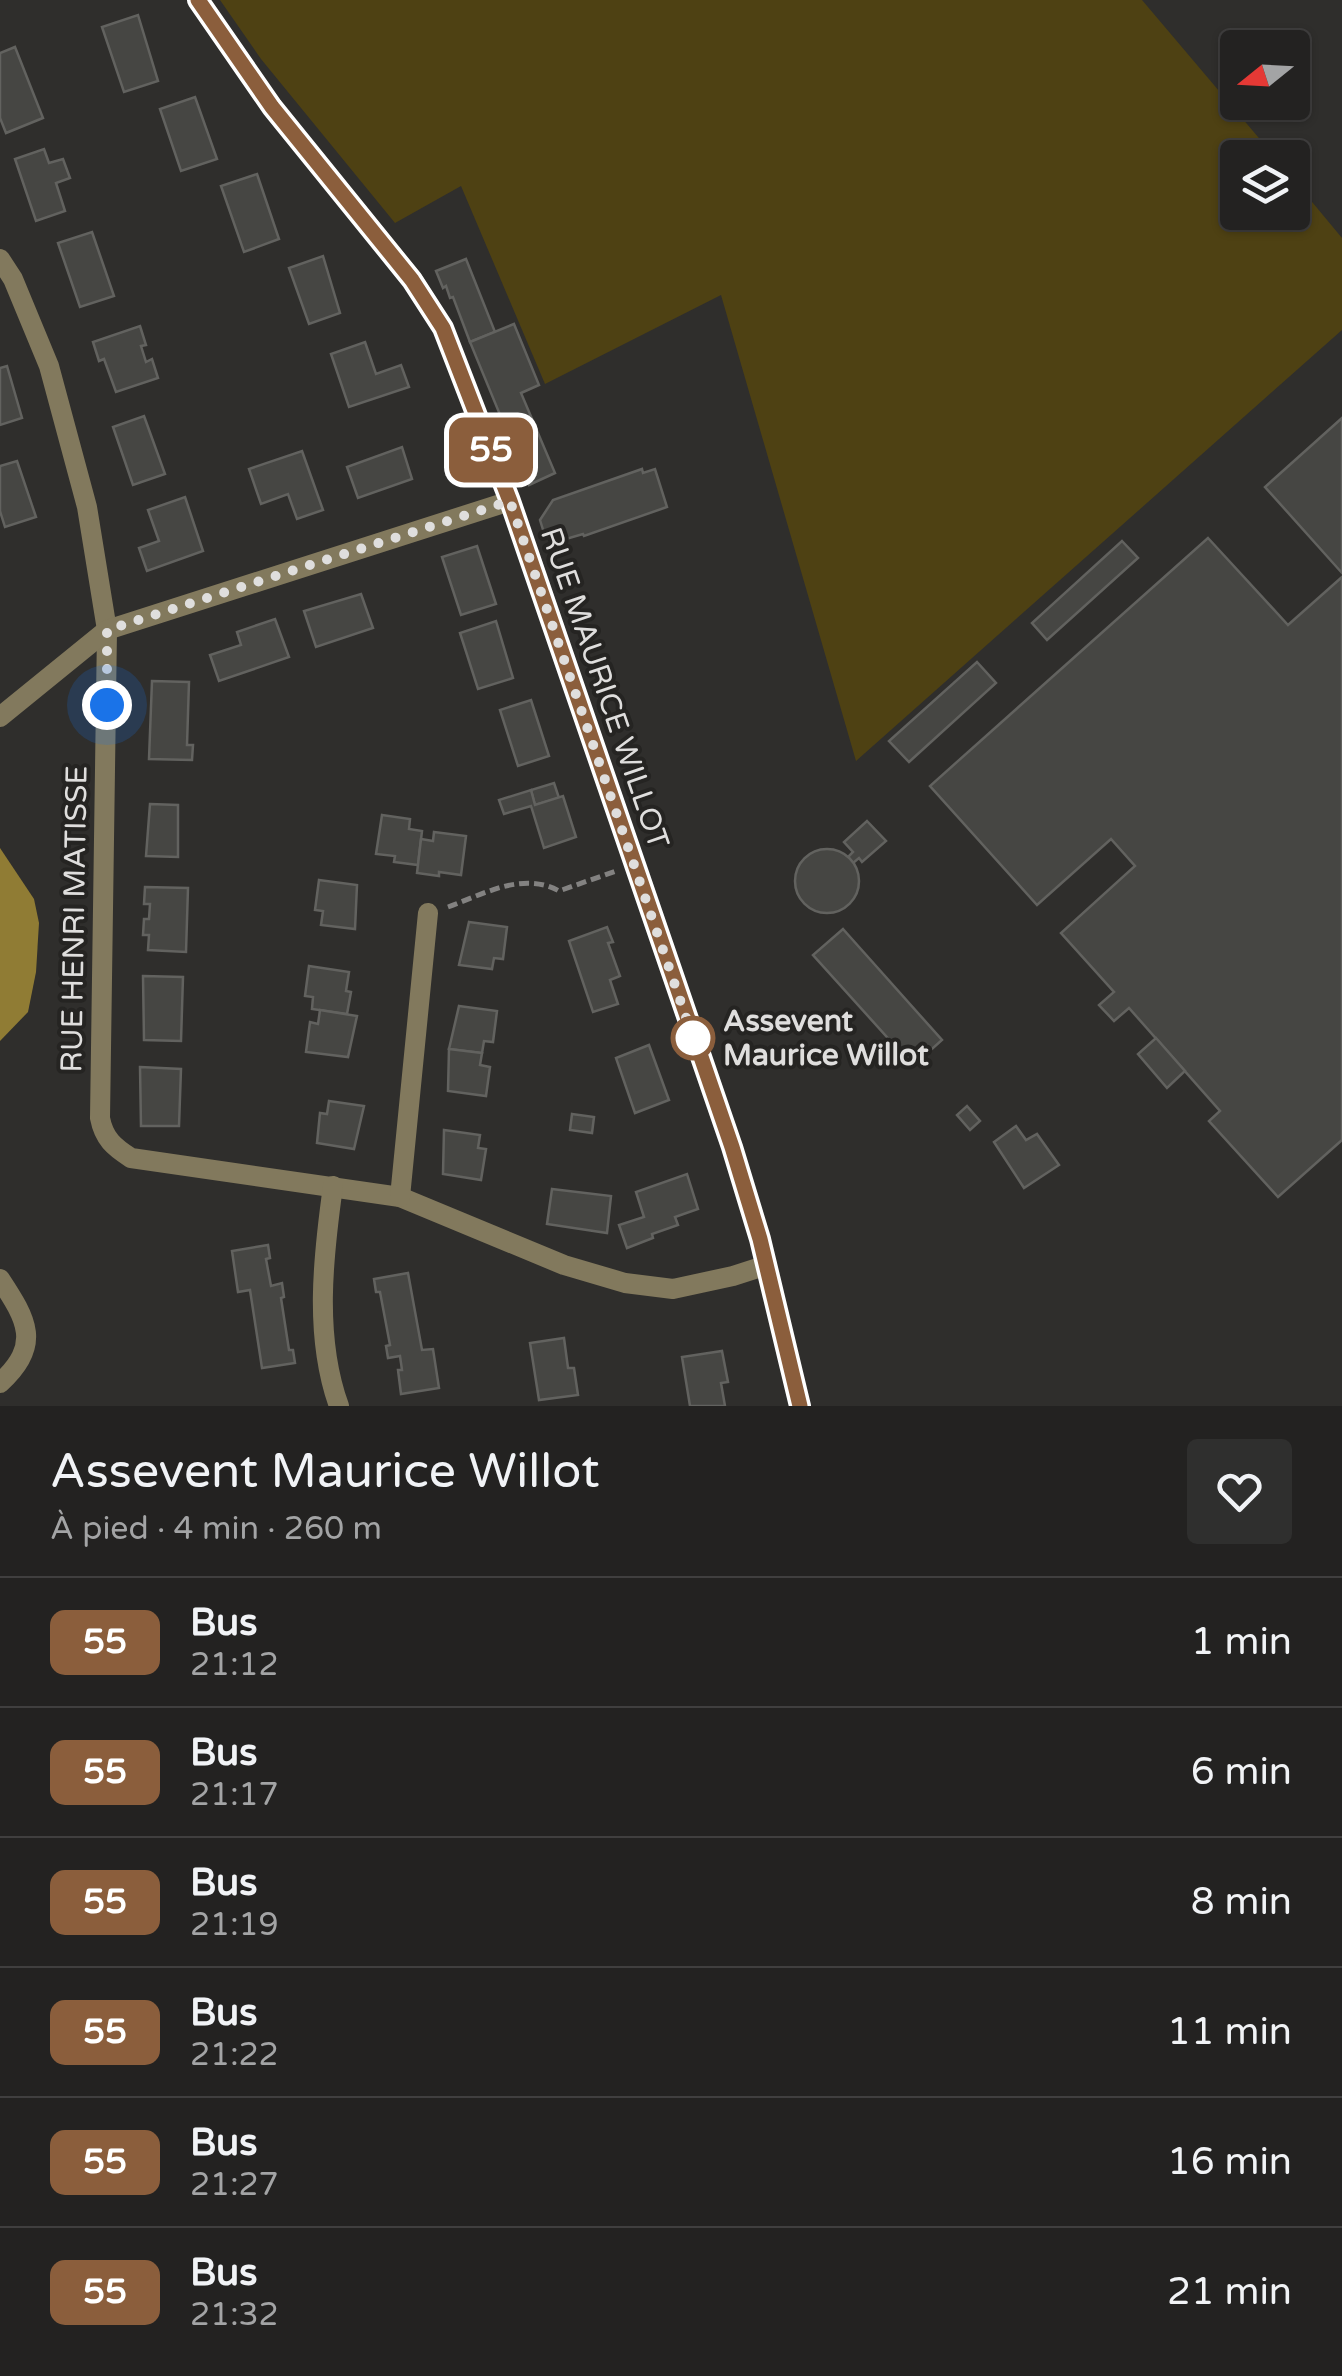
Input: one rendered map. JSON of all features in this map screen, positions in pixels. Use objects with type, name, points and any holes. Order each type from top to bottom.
[{"type":"street","name":"RUE MAURICE WILLOT","points":[[198,0],[272,107],[412,280],[443,328],[510,501],[732,1147],[767,1264],[800,1406]]},
{"type":"street","name":"RUE HENRI MATISSE","points":[[0,259],[14,279],[49,366],[87,507],[107,630],[100,1118],[103,1134],[131,1158],[333,1186]]},
{"type":"street","points":[[0,717],[107,630],[510,501]]},
{"type":"street","points":[[400,1198],[428,914]]},
{"type":"street","points":[[340,1406],[331,1384],[324,1298],[325,1243],[333,1186],[400,1198],[564,1265],[625,1284],[673,1289],[767,1264]]},
{"type":"street","points":[[0,1280],[20,1310],[28,1331],[22,1359],[0,1383]]},
{"type":"path","points":[[428,914],[517,883],[541,882],[558,891],[634,864]]},
{"type":"shaded area","points":[[220,0],[1142,0],[1220,92],[1220,120],[1244,120],[1261,140],[1220,140],[1220,230],[1310,230],[1310,199],[1342,238],[1342,330],[856,761],[721,295],[545,384],[461,186],[395,223],[261,59]]},
{"type":"shaded area","points":[[0,848],[34,899],[39,923],[36,972],[28,1012],[0,1041]]},
{"type":"building","points":[[138,15],[158,81],[124,92],[102,27]]},
{"type":"building","points":[[15,47],[43,118],[6,133],[0,118],[0,53]]},
{"type":"building","points":[[195,97],[217,159],[181,171],[160,109]]},
{"type":"building","points":[[44,149],[49,163],[63,159],[70,178],[56,183],[65,211],[36,221],[15,159]]},
{"type":"building","points":[[257,174],[279,239],[244,252],[221,186]]},
{"type":"building","points":[[92,232],[114,296],[80,307],[58,243]]},
{"type":"building","points":[[323,256],[340,313],[309,324],[289,268]]},
{"type":"building","points":[[466,259],[495,332],[470,342],[453,297],[450,298],[446,286],[443,288],[436,271]]},
{"type":"building","points":[[514,324],[539,385],[521,393],[555,473],[529,485],[470,342]]},
{"type":"building","points":[[140,326],[146,362],[152,359],[158,378],[116,392],[93,342]]},
{"type":"building","points":[[365,342],[376,374],[401,365],[409,387],[349,407],[331,354]]},
{"type":"building","points":[[7,366],[22,418],[0,425],[0,368]]},
{"type":"building","points":[[144,416],[165,474],[133,485],[113,427]]},
{"type":"building","points":[[1342,418],[1342,573],[1265,487]]},
{"type":"building","points":[[402,447],[412,479],[358,498],[347,467]]},
{"type":"building","points":[[302,451],[323,510],[297,519],[288,494],[261,504],[249,469]]},
{"type":"building","points":[[17,461],[36,517],[5,527],[0,511],[0,466]]},
{"type":"building","points":[[642,469],[643,473],[655,469],[667,507],[584,536],[566,539],[562,527],[544,533],[540,520],[553,500]]},
{"type":"building","points":[[185,497],[203,551],[147,571],[139,548],[159,541],[148,510]]},
{"type":"building","points":[[1208,538],[1288,625],[1342,577],[1342,1140],[1278,1197],[1209,1121],[1220,1111],[1129,1008],[1114,1021],[1099,1005],[1114,992],[1061,933],[1135,866],[1111,839],[1037,905],[930,786]]},
{"type":"building","points":[[1122,541],[1138,558],[1047,640],[1032,623]]},
{"type":"building","points":[[477,546],[496,604],[461,615],[442,557]]},
{"type":"building","points":[[361,594],[373,628],[316,647],[304,611]]},
{"type":"building","points":[[275,619],[289,657],[219,681],[210,655],[241,645],[237,632]]},
{"type":"building","points":[[496,621],[513,678],[478,689],[460,633]]},
{"type":"building","points":[[977,662],[996,683],[909,762],[889,741]]},
{"type":"building","points":[[152,681],[189,682],[187,745],[193,745],[192,760],[149,759]]},
{"type":"building","points":[[531,700],[549,756],[518,766],[500,710]]},
{"type":"building","points":[[554,783],[559,798],[535,805],[531,790]]},
{"type":"building","points":[[531,790],[535,805],[563,796],[576,837],[544,848],[531,806],[504,814],[499,800]]},
{"type":"building","points":[[150,804],[178,805],[178,857],[146,856]]},
{"type":"building","points":[[382,815],[410,819],[409,829],[422,831],[418,865],[394,862],[395,856],[376,854]]},
{"type":"building","points":[[867,821],[886,841],[862,862],[859,858],[853,863],[848,857],[853,852],[844,842]]},
{"type":"building","points":[[434,832],[466,836],[461,875],[417,873],[421,839],[433,841]]},
{"type":"building","points":[[827,849],[849,859],[859,881],[849,903],[827,913],[805,903],[795,881],[805,859]]},
{"type":"building","points":[[319,880],[357,885],[355,929],[321,925],[323,911],[315,910]]},
{"type":"building","points":[[145,887],[188,888],[186,952],[148,950],[149,935],[143,935],[150,904],[144,904]]},
{"type":"building","points":[[469,922],[507,927],[503,959],[494,958],[492,969],[459,965]]},
{"type":"building","points":[[607,927],[613,942],[608,943],[620,976],[610,980],[618,1004],[593,1012],[569,941]]},
{"type":"building","points":[[843,929],[942,1040],[913,1066],[813,955]]},
{"type":"building","points":[[309,966],[349,972],[347,1014],[312,1009],[313,997],[305,996]]},
{"type":"building","points":[[143,976],[183,977],[181,1041],[144,1040]]},
{"type":"building","points":[[459,1006],[497,1011],[493,1042],[484,1041],[482,1053],[449,1049]]},
{"type":"building","points":[[320,1010],[357,1016],[348,1057],[306,1052],[310,1022],[318,1024]]},
{"type":"building","points":[[1156,1038],[1185,1071],[1167,1088],[1138,1054]]},
{"type":"building","points":[[649,1045],[669,1100],[635,1113],[616,1058]]},
{"type":"building","points":[[449,1049],[482,1053],[480,1065],[490,1067],[486,1096],[448,1091]]},
{"type":"building","points":[[140,1067],[181,1069],[179,1126],[141,1126]]},
{"type":"building","points":[[329,1101],[364,1106],[354,1149],[317,1143],[320,1113],[327,1114]]},
{"type":"building","points":[[967,1106],[980,1121],[970,1130],[957,1115]]},
{"type":"building","points":[[572,1114],[594,1117],[592,1133],[570,1130]]},
{"type":"building","points":[[1016,1126],[1026,1140],[1037,1134],[1059,1165],[1024,1188],[994,1142]]},
{"type":"building","points":[[444,1130],[480,1135],[478,1148],[486,1149],[481,1180],[443,1174]]},
{"type":"building","points":[[687,1174],[698,1209],[675,1217],[678,1225],[627,1248],[619,1225],[644,1217],[636,1192]]},
{"type":"building","points":[[552,1189],[611,1196],[607,1233],[547,1224]]},
{"type":"building","points":[[268,1245],[270,1258],[266,1259],[271,1286],[282,1283],[289,1350],[293,1350],[295,1363],[262,1368],[250,1290],[238,1292],[232,1251]]},
{"type":"building","points":[[408,1273],[422,1350],[433,1349],[439,1388],[401,1394],[400,1356],[388,1358],[386,1346],[390,1345],[374,1279]]},
{"type":"building","points":[[564,1338],[568,1368],[574,1368],[578,1395],[539,1400],[530,1343]]},
{"type":"building","points":[[722,1351],[728,1382],[721,1383],[725,1406],[690,1406],[682,1357]]},
{"type":"bus line","name":"55","points":[[198,0],[272,107],[412,280],[443,328],[510,501],[732,1147],[760,1239],[800,1406]]},
{"type":"place","name":"Assevent Maurice Willot","points":[[693,1038]]},
{"type":"route","points":[[107,705],[107,630],[510,501],[693,1038]]}]
